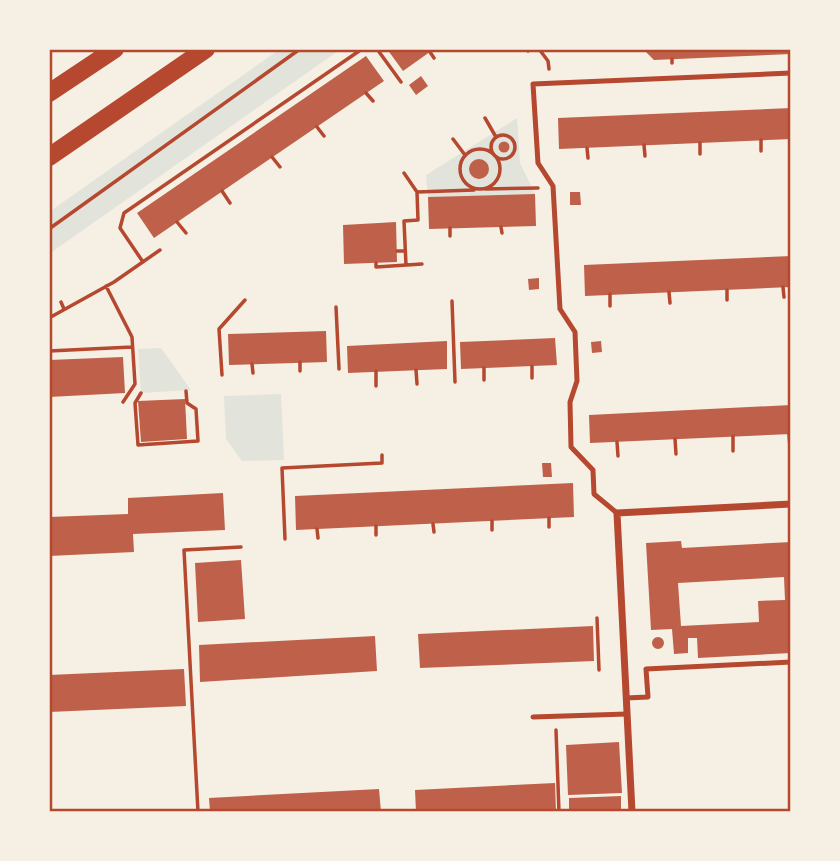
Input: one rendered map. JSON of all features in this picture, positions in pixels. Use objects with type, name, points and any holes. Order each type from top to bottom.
[{"type":"main road","points":[[49,93],[115,49]]},
{"type":"main road","points":[[49,157],[206,49]]},
{"type":"street","points":[[632,812],[617,513],[791,504]]},
{"type":"lane","points":[[617,513],[594,494],[593,470],[571,447],[570,402],[578,381],[575,332],[561,309],[553,186],[538,163],[533,84],[791,73]]},
{"type":"lane","points":[[626,698],[648,697],[646,669],[791,662]]},
{"type":"lane","points":[[533,717],[627,714]]},
{"type":"path","points":[[49,229],[300,49]]},
{"type":"path","points":[[143,262],[120,228],[124,213],[362,49]]},
{"type":"path","points":[[377,49],[401,82]]},
{"type":"path","points":[[539,49],[548,61],[549,69]]},
{"type":"path","points":[[430,52],[434,58]]},
{"type":"path","points":[[366,93],[373,101]]},
{"type":"path","points":[[485,118],[496,137]]},
{"type":"path","points":[[317,127],[324,136]]},
{"type":"path","points":[[496,137],[491,148],[493,154],[499,163],[500,175],[493,185],[483,190],[473,189],[464,183],[460,174],[460,164],[465,155],[484,149],[493,154],[498,158],[511,157],[515,151],[515,145],[508,136],[496,137]]},
{"type":"path","points":[[453,139],[465,155]]},
{"type":"path","points":[[761,141],[761,151]]},
{"type":"path","points":[[515,145],[525,143]]},
{"type":"path","points":[[700,143],[700,153]]},
{"type":"path","points":[[644,145],[645,156]]},
{"type":"path","points":[[587,148],[588,158]]},
{"type":"path","points":[[272,157],[280,167]]},
{"type":"path","points":[[404,173],[417,192],[418,220],[404,221],[406,265]]},
{"type":"path","points":[[417,192],[538,188]]},
{"type":"path","points":[[222,191],[230,202]]},
{"type":"path","points":[[177,222],[186,233]]},
{"type":"path","points":[[501,227],[502,233]]},
{"type":"path","points":[[450,228],[450,236]]},
{"type":"path","points":[[49,318],[106,286],[160,250]]},
{"type":"path","points":[[397,251],[405,251]]},
{"type":"path","points":[[376,263],[376,267],[422,264]]},
{"type":"path","points":[[106,286],[132,337],[135,384],[123,402]]},
{"type":"path","points":[[783,287],[784,297]]},
{"type":"path","points":[[727,289],[727,300]]},
{"type":"path","points":[[669,292],[670,303]]},
{"type":"path","points":[[610,294],[610,306]]},
{"type":"path","points":[[222,375],[219,329],[245,300]]},
{"type":"path","points":[[61,302],[64,309]]},
{"type":"path","points":[[452,302],[455,382]]},
{"type":"path","points":[[336,307],[339,369]]},
{"type":"path","points":[[49,351],[132,347]]},
{"type":"path","points":[[300,362],[300,371]]},
{"type":"path","points":[[252,364],[253,373]]},
{"type":"path","points":[[532,366],[532,378]]},
{"type":"path","points":[[484,368],[484,380]]},
{"type":"path","points":[[416,370],[417,384]]},
{"type":"path","points":[[376,371],[376,386]]},
{"type":"path","points":[[141,393],[135,403],[138,445],[198,441],[196,409],[187,403],[186,391]]},
{"type":"path","points":[[789,434],[790,448]]},
{"type":"path","points":[[733,436],[733,451]]},
{"type":"path","points":[[675,439],[676,454]]},
{"type":"path","points":[[167,442],[167,449]]},
{"type":"path","points":[[618,442],[618,456]]},
{"type":"path","points":[[285,539],[282,468],[382,463],[382,454]]},
{"type":"path","points":[[549,519],[549,527]]},
{"type":"path","points":[[492,521],[492,530]]},
{"type":"path","points":[[433,524],[434,533]]},
{"type":"path","points":[[376,526],[376,535]]},
{"type":"path","points":[[317,529],[318,538]]},
{"type":"path","points":[[198,812],[184,550],[241,547]]},
{"type":"path","points":[[597,618],[598,670]]},
{"type":"path","points":[[556,730],[559,812]]},
{"type":"shaded area","points":[[280,49],[341,49],[49,254],[49,212]]},
{"type":"shaded area","points":[[517,118],[520,163],[535,194],[428,197],[426,175]]},
{"type":"shaded area","points":[[161,348],[191,390],[141,393],[138,349]]},
{"type":"shaded area","points":[[281,394],[284,460],[242,461],[226,439],[224,396]]},
{"type":"building","points":[[387,49],[434,49],[403,71]]},
{"type":"building","points":[[643,49],[791,49],[791,54],[654,60]]},
{"type":"building","points":[[366,56],[384,81],[154,238],[137,213]]},
{"type":"building","points":[[421,76],[428,86],[416,95],[409,85]]},
{"type":"building","points":[[791,108],[791,139],[559,149],[558,118]]},
{"type":"building","points":[[504,142],[508,143],[508,151],[504,152],[500,151],[499,147],[500,143]]},
{"type":"building","points":[[479,159],[486,162],[489,169],[486,176],[479,179],[472,176],[469,169],[472,162]]},
{"type":"building","points":[[570,192],[580,192],[581,205],[570,205]]},
{"type":"building","points":[[535,194],[536,226],[429,229],[428,197]]},
{"type":"building","points":[[396,222],[397,262],[344,264],[343,225]]},
{"type":"building","points":[[791,256],[791,287],[585,296],[584,265]]},
{"type":"building","points":[[539,278],[539,289],[529,290],[528,279]]},
{"type":"building","points":[[326,331],[327,362],[229,365],[228,334]]},
{"type":"building","points":[[555,338],[557,365],[461,369],[460,342]]},
{"type":"building","points":[[447,341],[447,369],[348,373],[347,346]]},
{"type":"building","points":[[601,341],[602,352],[592,353],[591,342]]},
{"type":"building","points":[[123,357],[125,393],[49,397],[49,360]]},
{"type":"building","points":[[185,399],[187,439],[141,442],[138,401]]},
{"type":"building","points":[[791,405],[791,434],[590,443],[589,415]]},
{"type":"building","points":[[542,463],[551,463],[552,477],[543,477]]},
{"type":"building","points":[[573,483],[574,517],[296,530],[295,496]]},
{"type":"building","points":[[223,493],[225,530],[133,534],[134,552],[49,556],[49,517],[128,514],[128,498]]},
{"type":"building","points":[[681,541],[682,548],[791,542],[791,653],[698,658],[697,638],[688,638],[688,653],[674,654],[672,629],[651,630],[646,543]],"holes":[[[784,577],[785,600],[758,601],[759,622],[681,626],[678,583]]]},
{"type":"building","points":[[241,560],[245,619],[198,622],[195,563]]},
{"type":"building","points":[[593,626],[594,661],[420,668],[418,634]]},
{"type":"building","points":[[375,636],[377,671],[200,682],[199,645]]},
{"type":"building","points":[[658,637],[664,643],[658,649],[652,643]]},
{"type":"building","points":[[184,669],[186,706],[49,712],[49,675]]},
{"type":"building","points":[[619,742],[622,793],[568,795],[566,745]]},
{"type":"building","points":[[555,783],[556,812],[416,812],[415,790]]},
{"type":"building","points":[[379,789],[381,812],[210,812],[209,798]]},
{"type":"building","points":[[621,796],[621,812],[569,812],[569,798]]}]
